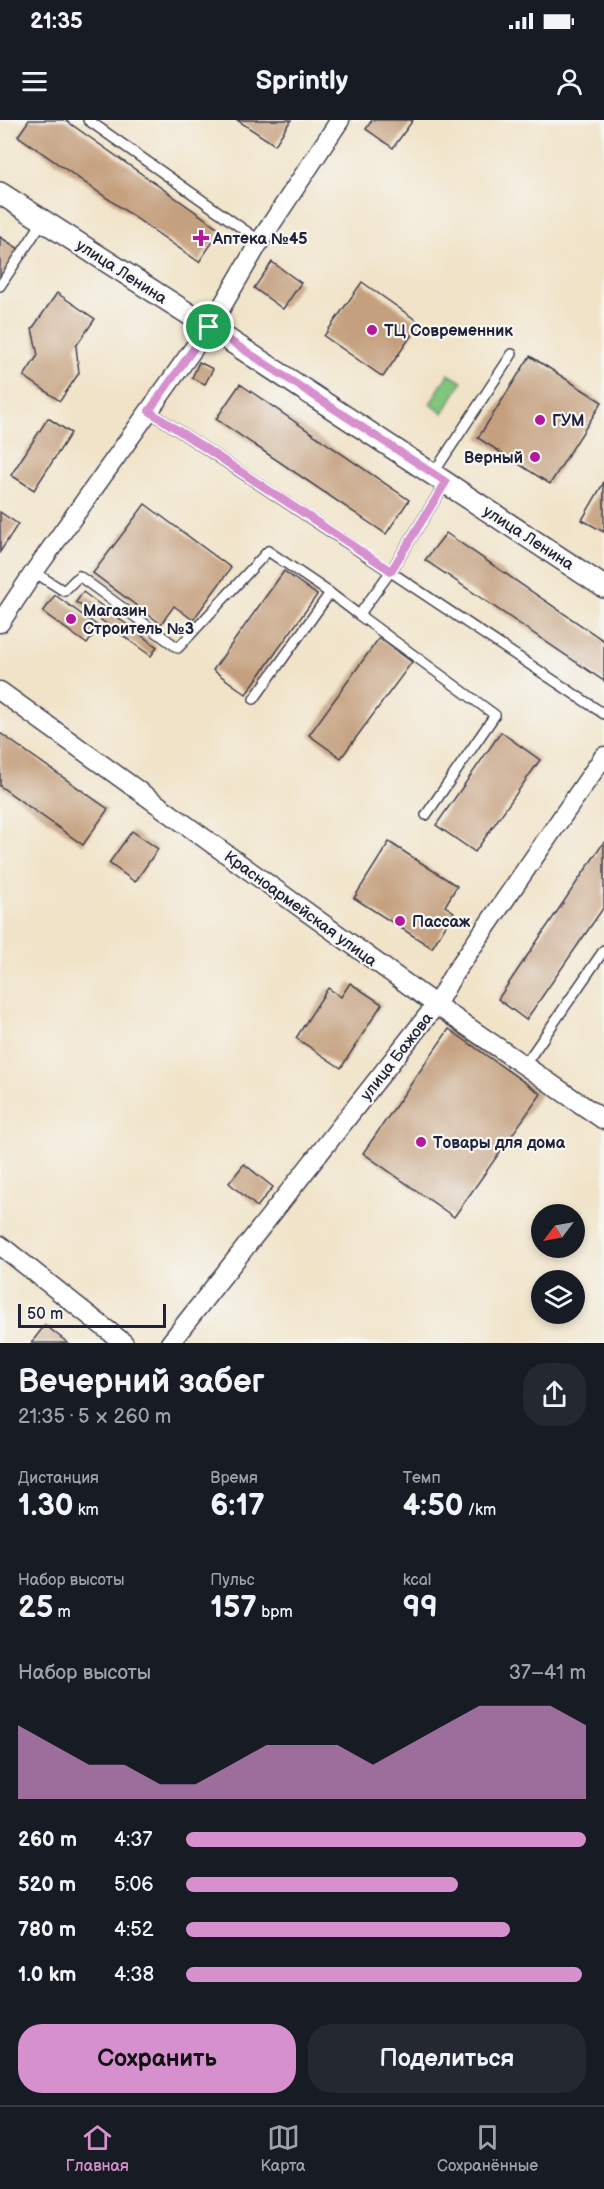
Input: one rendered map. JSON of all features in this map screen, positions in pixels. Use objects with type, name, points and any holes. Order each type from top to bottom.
[{"type":"street","points":[[0,623],[209,327],[260,241],[340,120]]},
{"type":"street","name":"улица Ленина","points":[[0,193],[209,327],[604,587]]},
{"type":"street","name":"Красноармейская улица","points":[[0,691],[436,1005],[604,1120]]},
{"type":"street","name":"улица Бажова","points":[[171,1343],[436,1005],[460,965],[604,756]]},
{"type":"street","points":[[0,1245],[124,1343]]},
{"type":"lane","points":[[88,120],[260,241]]},
{"type":"lane","points":[[0,286],[43,221]]},
{"type":"lane","points":[[359,615],[391,571],[439,478],[512,354]]},
{"type":"lane","points":[[149,411],[604,714]]},
{"type":"lane","points":[[34,572],[64,591],[79,576],[178,648],[268,551],[330,593],[495,715],[426,815]]},
{"type":"lane","points":[[254,699],[330,593]]},
{"type":"lane","points":[[524,1066],[601,959],[604,950]]},
{"type":"green space","points":[[448,374],[462,382],[443,413],[430,404]]},
{"type":"building","points":[[29,120],[65,120],[221,230],[199,262],[18,136]]},
{"type":"building","points":[[237,120],[291,120],[275,145]]},
{"type":"building","points":[[372,120],[413,120],[393,148],[366,129]]},
{"type":"building","points":[[0,237],[19,249],[0,280]]},
{"type":"building","points":[[272,262],[301,283],[283,309],[254,288]]},
{"type":"building","name":"ТЦ Современник","points":[[362,282],[420,323],[383,377],[324,336]]},
{"type":"building","points":[[57,293],[95,319],[76,346],[79,373],[60,401],[24,376],[38,355],[32,329]]},
{"type":"building","name":"ГУМ","points":[[530,356],[602,402],[550,484],[478,438]]},
{"type":"building","points":[[199,362],[213,369],[205,384],[192,378]]},
{"type":"building","points":[[240,384],[409,500],[386,534],[216,419]]},
{"type":"building","points":[[48,418],[71,433],[34,490],[11,475]]},
{"type":"building","points":[[604,482],[604,532],[582,520]]},
{"type":"building","points":[[145,504],[231,568],[193,620],[174,606],[161,624],[93,573]]},
{"type":"building","points":[[0,512],[18,524],[0,552]]},
{"type":"building","points":[[446,533],[604,641],[604,681],[425,560]]},
{"type":"building","points":[[284,571],[317,595],[246,694],[213,670]]},
{"type":"building","points":[[83,592],[157,647],[151,656],[76,602]]},
{"type":"building","name":"Магазин Строитель №3","points":[[55,595],[99,627],[87,644],[43,612]]},
{"type":"building","points":[[379,638],[412,662],[341,758],[309,735]]},
{"type":"building","points":[[501,732],[540,760],[475,852],[436,825]]},
{"type":"building","points":[[0,733],[108,809],[83,845],[0,786]]},
{"type":"building","points":[[132,831],[158,849],[135,882],[109,863]]},
{"type":"building","points":[[389,842],[457,886],[445,906],[454,912],[432,948],[354,898]]},
{"type":"building","points":[[604,842],[604,907],[526,1020],[498,999]]},
{"type":"building","points":[[350,983],[382,1004],[341,1068],[296,1038],[328,988],[341,997]]},
{"type":"building","points":[[449,1029],[541,1094],[454,1217],[363,1153]]},
{"type":"building","points":[[244,1164],[273,1187],[257,1207],[229,1183]]},
{"type":"building","points":[[45,1325],[68,1343],[31,1343]]},
{"type":"place","name":"Аптека №45","points":[[201,238]]},
{"type":"place","name":"ТЦ Современник","points":[[372,330]]},
{"type":"place","name":"ГУМ","points":[[540,420]]},
{"type":"place","name":"Верный","points":[[535,457]]},
{"type":"place","name":"Магазин Строитель №3","points":[[71,619]]},
{"type":"place","name":"Пассаж","points":[[400,921]]},
{"type":"place","name":"Товары для дома","points":[[421,1142]]},
{"type":"route","points":[[209,327],[446,482],[391,571],[149,411],[209,327]]}]
